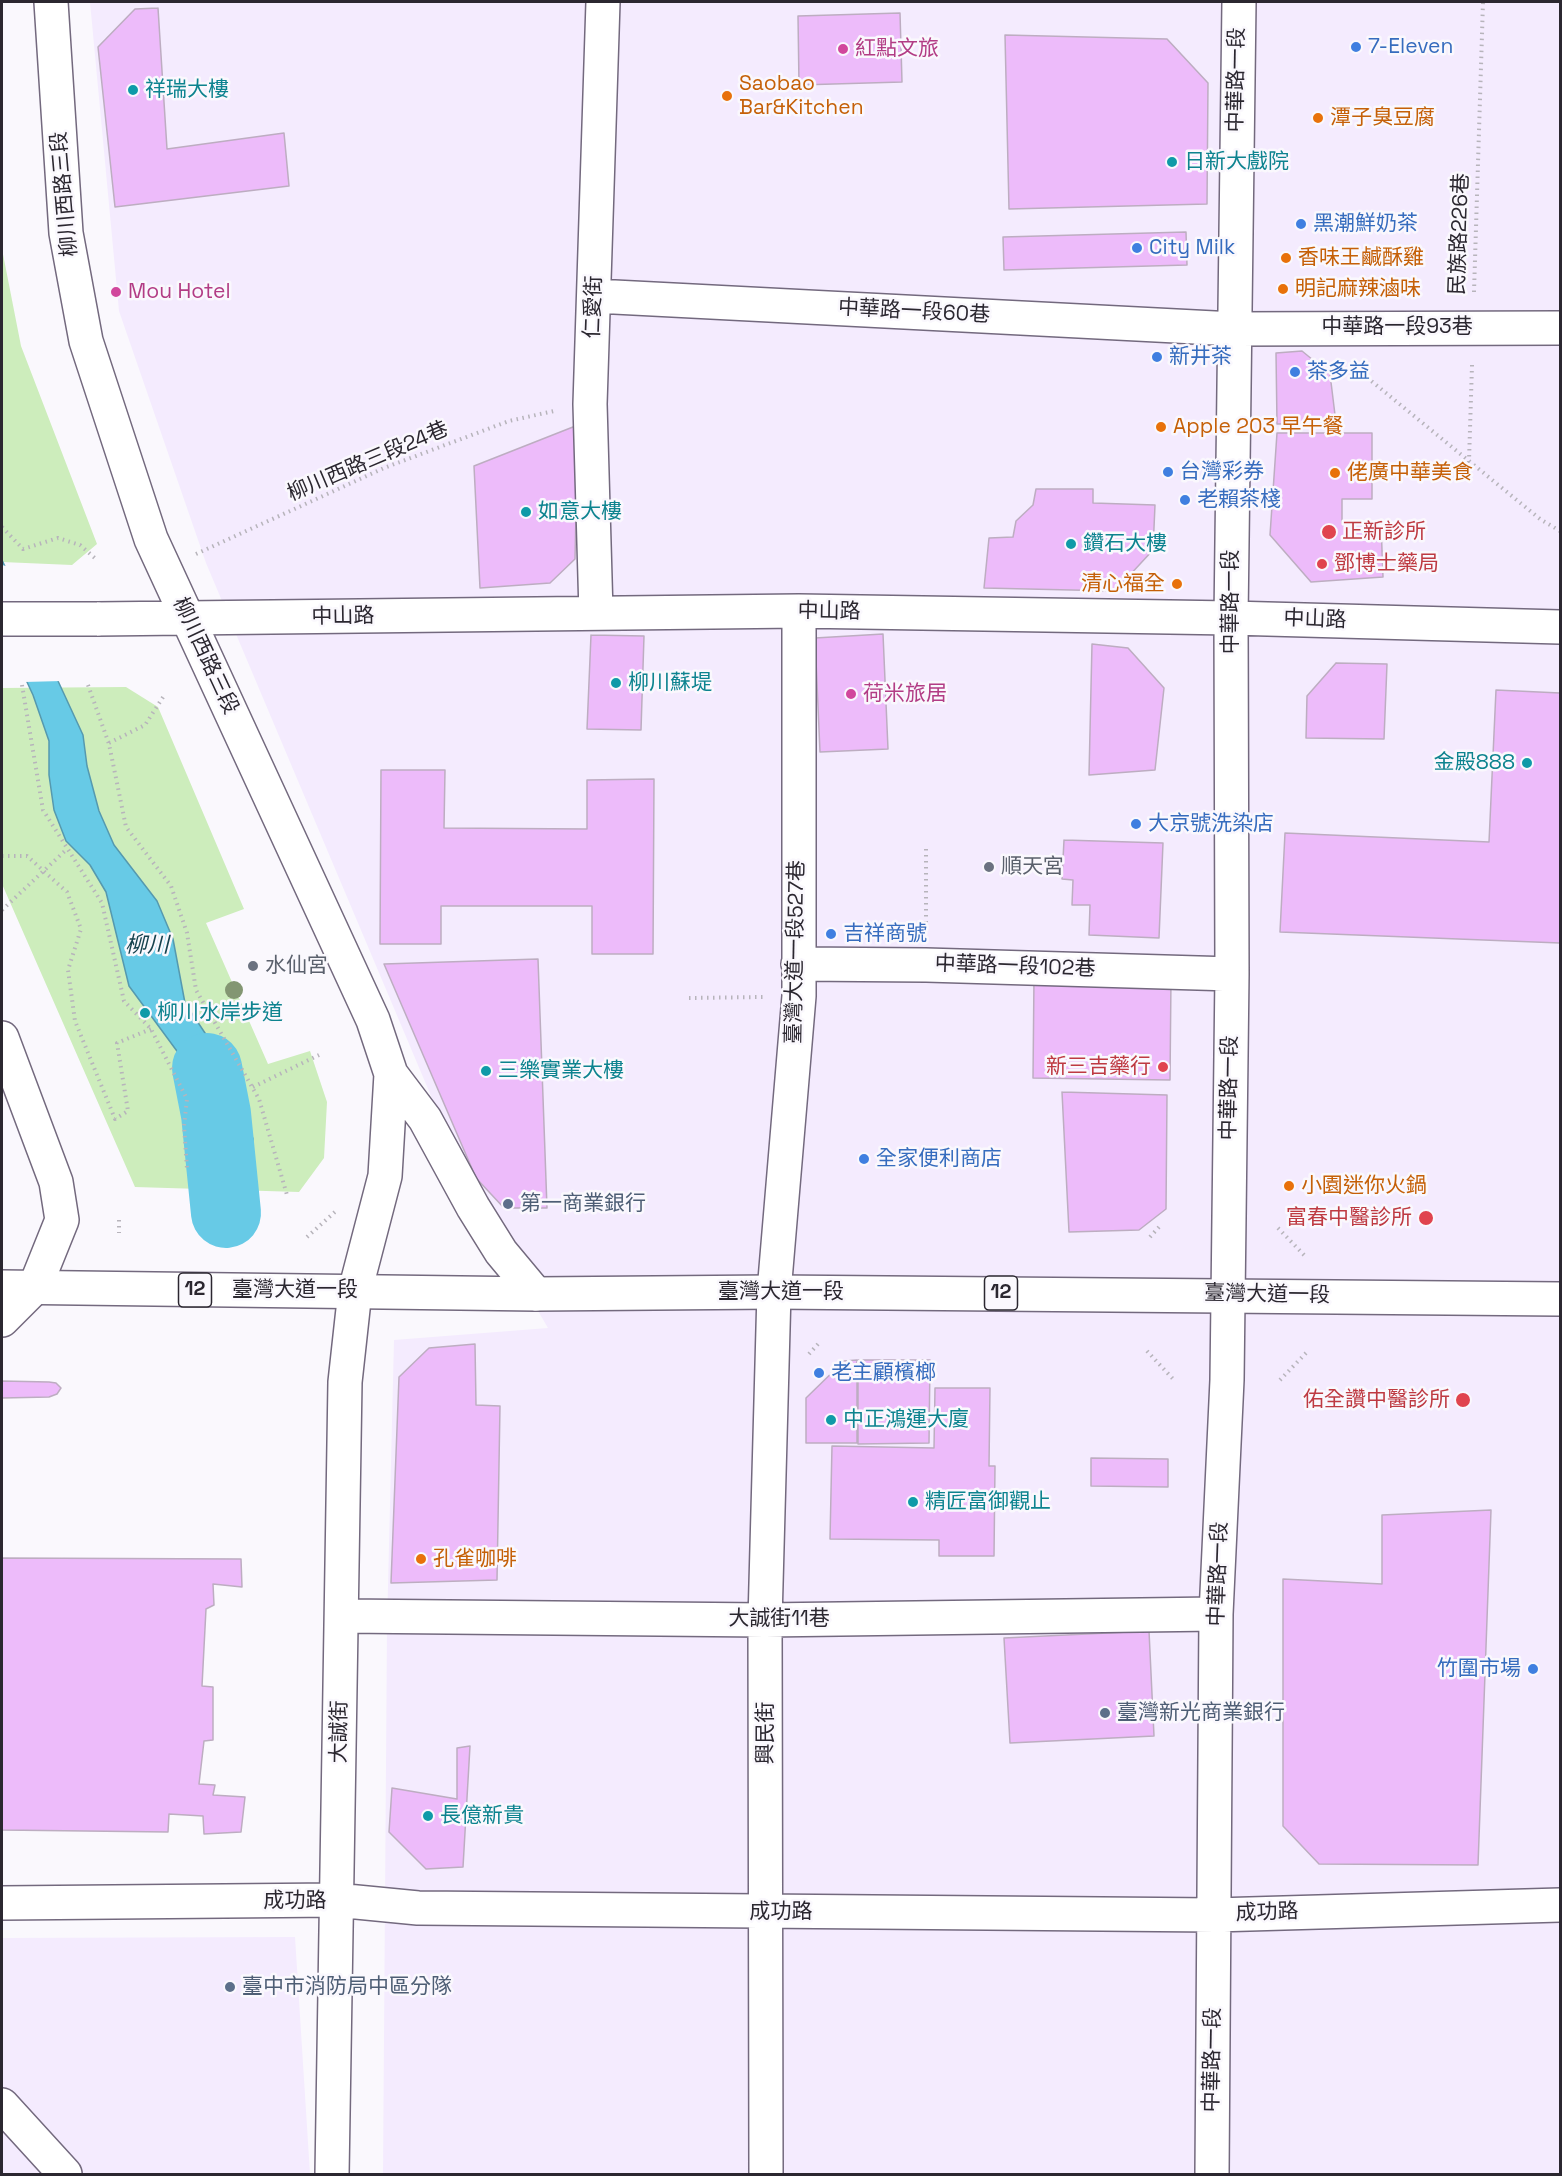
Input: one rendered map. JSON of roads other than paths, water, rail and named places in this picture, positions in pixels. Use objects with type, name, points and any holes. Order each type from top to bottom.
[{"type":"street","name":"柳川西路三段","points":[[51,2],[66,233],[86,341],[151,538],[373,1020],[391,1074],[385,1176],[355,1291]]},
{"type":"street","name":"仁愛街","points":[[596,613],[590,404],[603,2]]},
{"type":"street","name":"中華路一段","points":[[1212,2175],[1216,1614],[1228,1295],[1232,974],[1231,618],[1239,2]]},
{"type":"street","name":"中華路一段60巷","points":[[594,296],[1234,328]]},
{"type":"street","name":"中華路一段93巷","points":[[1234,328],[1560,328]]},
{"type":"street","name":"中山路","points":[[2,619],[188,619],[799,611],[1231,618],[1560,627]]},
{"type":"street","name":"臺灣大道一段527巷","points":[[774,1292],[799,996],[799,611]]},
{"type":"street","name":"中華路一段102巷","points":[[798,964],[926,965],[1232,974]]},
{"type":"street","points":[[2,1038],[56,1182],[62,1220],[35,1287],[2,1320]]},
{"type":"street","points":[[391,1074],[425,1119],[472,1208],[501,1252],[536,1294]]},
{"type":"street","name":"臺灣大道一段","points":[[2,1287],[536,1294],[774,1292],[1560,1299]]},
{"type":"street","name":"大誠街","points":[[332,2175],[343,1616],[345,1383],[355,1291]]},
{"type":"street","name":"興民街","points":[[766,2175],[765,1620],[774,1292]]},
{"type":"street","name":"大誠街11巷","points":[[343,1616],[765,1620],[1216,1614]]},
{"type":"street","name":"成功路","points":[[2,1903],[336,1900],[418,1908],[1215,1915],[1560,1905]]},
{"type":"street","points":[[2,2105],[65,2175]]},
{"type":"water","name":"柳川","points":[[2,560],[83,735],[87,766],[99,811],[114,845],[157,901],[173,939],[185,1003],[225,1063],[240,1099],[253,1139],[250,1161],[202,1165],[185,1062],[129,986],[106,892],[90,865],[66,841],[54,810],[49,775],[49,741],[33,695],[2,628]]},
{"type":"waterway","name":"柳川","points":[[207,1068],[216,1114],[226,1213]]},
{"type":"place","name":"7-Eleven","points":[[1356,47]]},
{"type":"place","name":"紅點文旅","points":[[843,49]]},
{"type":"place","name":"祥瑞大樓","points":[[133,90]]},
{"type":"place","name":"Saobao Bar&Kitchen","points":[[727,96]]},
{"type":"place","name":"潭子臭豆腐","points":[[1318,118]]},
{"type":"place","name":"日新大戲院","points":[[1172,162]]},
{"type":"place","name":"黑潮鮮奶茶","points":[[1301,224]]},
{"type":"place","name":"City Milk","points":[[1137,248]]},
{"type":"place","name":"香味王鹹酥雞","points":[[1286,258]]},
{"type":"place","name":"明記麻辣滷味","points":[[1283,289]]},
{"type":"place","name":"Mou Hotel","points":[[116,292]]},
{"type":"place","name":"新井茶","points":[[1157,357]]},
{"type":"place","name":"茶多益","points":[[1295,372]]},
{"type":"place","name":"Apple 203 早午餐","points":[[1161,427]]},
{"type":"place","name":"台灣彩券","points":[[1168,472]]},
{"type":"place","name":"佬廣中華美食","points":[[1335,473]]},
{"type":"place","name":"老賴茶棧","points":[[1185,500]]},
{"type":"place","name":"如意大樓","points":[[526,512]]},
{"type":"place","name":"正新診所","points":[[1329,532]]},
{"type":"place","name":"鑽石大樓","points":[[1071,544]]},
{"type":"place","name":"鄧博士藥局","points":[[1322,564]]},
{"type":"place","name":"清心福全","points":[[1177,584]]},
{"type":"place","name":"柳川蘇堤","points":[[616,683]]},
{"type":"place","name":"荷米旅居","points":[[851,694]]},
{"type":"place","name":"金殿888","points":[[1527,763]]},
{"type":"place","name":"大京號洗染店","points":[[1136,824]]},
{"type":"place","name":"順天宮","points":[[989,867]]},
{"type":"place","name":"吉祥商號","points":[[831,934]]},
{"type":"place","name":"水仙宮","points":[[253,966]]},
{"type":"place","name":"柳川水岸步道","points":[[145,1013]]},
{"type":"place","name":"新三吉藥行","points":[[1163,1067]]},
{"type":"place","name":"三樂實業大樓","points":[[486,1071]]},
{"type":"place","name":"全家便利商店","points":[[864,1159]]},
{"type":"place","name":"小園迷你火鍋","points":[[1289,1186]]},
{"type":"place","name":"第一商業銀行","points":[[508,1204]]},
{"type":"place","name":"富春中醫診所","points":[[1426,1218]]},
{"type":"place","name":"老主顧檳榔","points":[[819,1373]]},
{"type":"place","name":"佑全讚中醫診所","points":[[1463,1400]]},
{"type":"place","name":"中正鴻運大廈","points":[[831,1420]]},
{"type":"place","name":"精匠富御觀止","points":[[913,1502]]},
{"type":"place","name":"孔雀咖啡","points":[[421,1559]]},
{"type":"place","name":"竹圍市場","points":[[1533,1669]]},
{"type":"place","name":"臺灣新光商業銀行","points":[[1105,1713]]},
{"type":"place","name":"長億新貴","points":[[428,1816]]},
{"type":"place","name":"臺中市消防局中區分隊","points":[[230,1987]]}]
